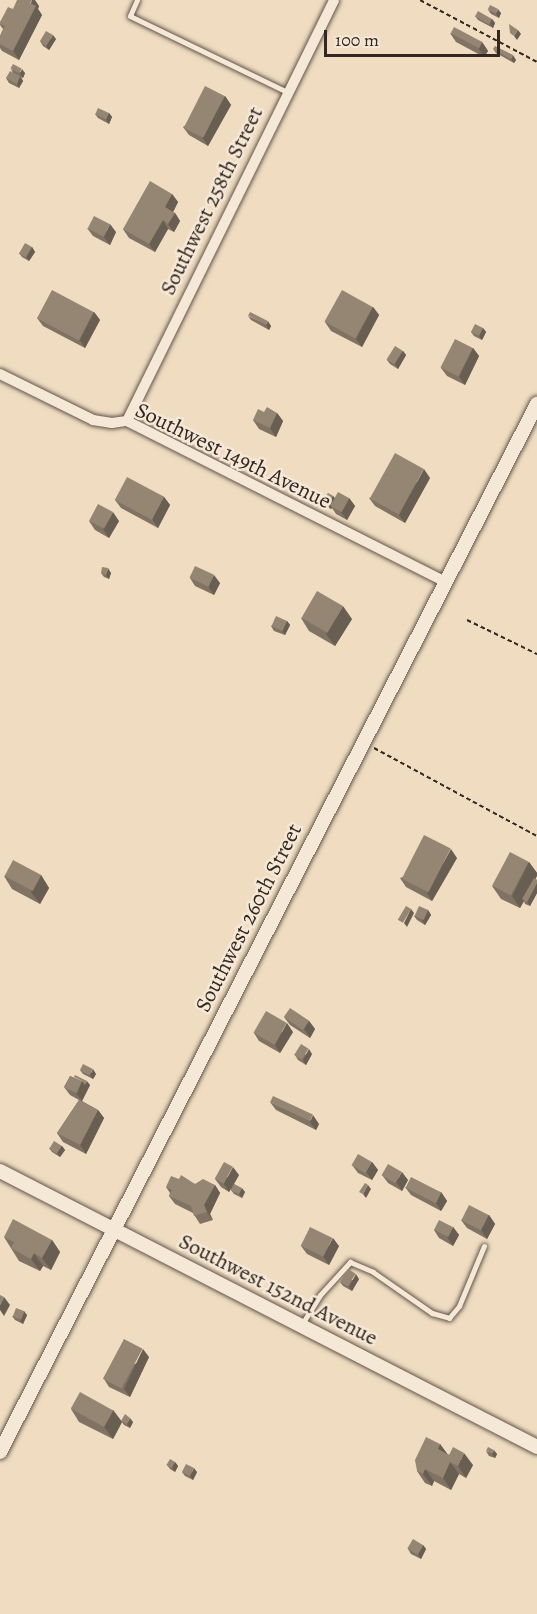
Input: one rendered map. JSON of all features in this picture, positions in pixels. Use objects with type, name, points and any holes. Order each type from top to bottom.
[{"type":"street","name":"Southwest 258th Street","points":[[127,421],[334,0]]},
{"type":"street","name":"Southwest 149th Avenue","points":[[0,374],[93,420],[112,423],[127,421],[446,582]]},
{"type":"street","name":"Southwest 260th Street","points":[[0,1452],[537,404]]},
{"type":"street","name":"Southwest 152nd Avenue","points":[[0,1171],[537,1447]]},
{"type":"lane","points":[[137,0],[130,16],[287,92]]},
{"type":"lane","points":[[301,1325],[320,1294],[350,1262],[373,1272],[432,1313],[449,1318],[459,1306],[484,1246]]},
{"type":"path","points":[[420,0],[537,62]]},
{"type":"path","points":[[467,620],[537,654]]},
{"type":"path","points":[[363,742],[537,836]]},
{"type":"building","points":[[17,0],[32,0],[30,3],[36,6],[13,51],[0,44],[0,36],[5,26],[0,22],[8,7],[13,9]]},
{"type":"building","points":[[490,5],[498,9],[496,14],[488,9]]},
{"type":"building","points":[[478,11],[492,19],[489,24],[475,16]]},
{"type":"building","points":[[509,24],[518,30],[514,36],[510,33]]},
{"type":"building","points":[[454,27],[482,42],[479,48],[451,33]]},
{"type":"building","points":[[46,31],[53,35],[46,46],[40,41]]},
{"type":"building","points":[[495,46],[513,55],[511,59],[493,49]]},
{"type":"building","points":[[13,64],[22,69],[19,73],[11,68]]},
{"type":"building","points":[[10,71],[20,76],[17,84],[6,78]]},
{"type":"building","points":[[205,86],[225,96],[203,138],[184,128]]},
{"type":"building","points":[[98,108],[109,113],[106,119],[95,114]]},
{"type":"building","points":[[150,181],[172,194],[165,207],[175,213],[168,224],[163,220],[149,244],[123,229]]},
{"type":"building","points":[[94,216],[110,224],[104,237],[88,228]]},
{"type":"building","points":[[25,243],[32,247],[26,257],[19,253]]},
{"type":"building","points":[[52,290],[93,312],[78,340],[37,318]]},
{"type":"building","points":[[342,290],[373,307],[355,338],[325,321]]},
{"type":"building","points":[[250,312],[268,321],[266,325],[248,316]]},
{"type":"building","points":[[475,324],[483,328],[479,336],[471,332]]},
{"type":"building","points":[[455,339],[473,348],[458,377],[440,368]]},
{"type":"building","points":[[395,346],[403,351],[394,364],[387,360]]},
{"type":"building","points":[[267,407],[277,413],[270,428],[253,420],[258,409],[264,412]]},
{"type":"building","points":[[395,453],[424,469],[399,514],[370,498]]},
{"type":"building","points":[[127,477],[164,497],[152,520],[115,500]]},
{"type":"building","points":[[338,492],[349,498],[342,512],[330,506]]},
{"type":"building","points":[[328,493],[333,496],[328,505],[323,502]]},
{"type":"building","points":[[98,504],[113,512],[104,529],[89,521]]},
{"type":"building","points":[[195,566],[214,575],[209,587],[190,578]]},
{"type":"building","points":[[102,567],[108,568],[106,575],[101,573]]},
{"type":"building","points":[[317,591],[343,606],[327,633],[302,618]]},
{"type":"building","points":[[276,616],[287,621],[282,631],[272,626]]},
{"type":"building","points":[[424,835],[451,849],[428,892],[402,879]]},
{"type":"building","points":[[510,852],[529,862],[511,895],[492,886]]},
{"type":"building","points":[[13,860],[41,875],[33,891],[5,876]]},
{"type":"building","points":[[534,878],[537,883],[527,902],[522,899]]},
{"type":"building","points":[[406,906],[411,909],[403,923],[398,920]]},
{"type":"building","points":[[419,906],[428,910],[424,920],[415,916]]},
{"type":"building","points":[[290,1008],[309,1021],[303,1030],[284,1017]]},
{"type":"building","points":[[266,1011],[287,1023],[274,1045],[254,1033]]},
{"type":"building","points":[[301,1044],[309,1049],[302,1060],[294,1055]]},
{"type":"building","points":[[83,1064],[93,1069],[90,1075],[80,1070]]},
{"type":"building","points":[[75,1075],[87,1081],[85,1085],[74,1077]]},
{"type":"building","points":[[70,1076],[82,1081],[77,1093],[65,1088]]},
{"type":"building","points":[[273,1096],[313,1115],[310,1121],[270,1102]]},
{"type":"building","points":[[79,1100],[98,1110],[80,1145],[57,1133]]},
{"type":"building","points":[[54,1141],[62,1146],[57,1153],[49,1149]]},
{"type":"building","points":[[358,1154],[372,1162],[365,1173],[352,1165]]},
{"type":"building","points":[[224,1162],[233,1167],[224,1183],[215,1179]]},
{"type":"building","points":[[388,1164],[402,1172],[395,1183],[382,1175]]},
{"type":"building","points":[[181,1175],[195,1184],[203,1179],[215,1185],[204,1205],[207,1212],[194,1216],[191,1206],[169,1196],[172,1190],[166,1187],[171,1176],[179,1179]]},
{"type":"building","points":[[411,1177],[441,1192],[436,1203],[406,1188]]},
{"type":"building","points":[[365,1183],[368,1185],[363,1194],[359,1192]]},
{"type":"building","points":[[234,1184],[242,1188],[239,1194],[231,1190]]},
{"type":"building","points":[[469,1205],[489,1215],[481,1230],[461,1220]]},
{"type":"building","points":[[13,1219],[52,1240],[42,1258],[34,1253],[31,1259],[11,1248],[14,1242],[4,1237]]},
{"type":"building","points":[[439,1220],[453,1227],[448,1237],[434,1230]]},
{"type":"building","points":[[310,1227],[332,1238],[323,1257],[301,1246]]},
{"type":"building","points":[[348,1269],[356,1274],[348,1286],[340,1282]]},
{"type":"building","points":[[16,1308],[24,1311],[21,1320],[13,1316]]},
{"type":"building","points":[[124,1339],[143,1349],[121,1389],[103,1379]]},
{"type":"building","points":[[80,1392],[113,1410],[104,1427],[71,1409]]},
{"type":"building","points":[[125,1414],[130,1418],[127,1424],[121,1421]]},
{"type":"building","points":[[426,1437],[440,1444],[438,1449],[449,1455],[453,1447],[464,1453],[458,1466],[450,1462],[443,1478],[425,1469],[423,1474],[417,1471],[415,1460]]},
{"type":"building","points":[[488,1447],[494,1450],[492,1454],[486,1451]]},
{"type":"building","points":[[170,1459],[175,1462],[172,1468],[166,1465]]},
{"type":"building","points":[[186,1464],[194,1468],[190,1476],[182,1472]]},
{"type":"building","points":[[413,1539],[423,1545],[418,1555],[407,1548]]}]
